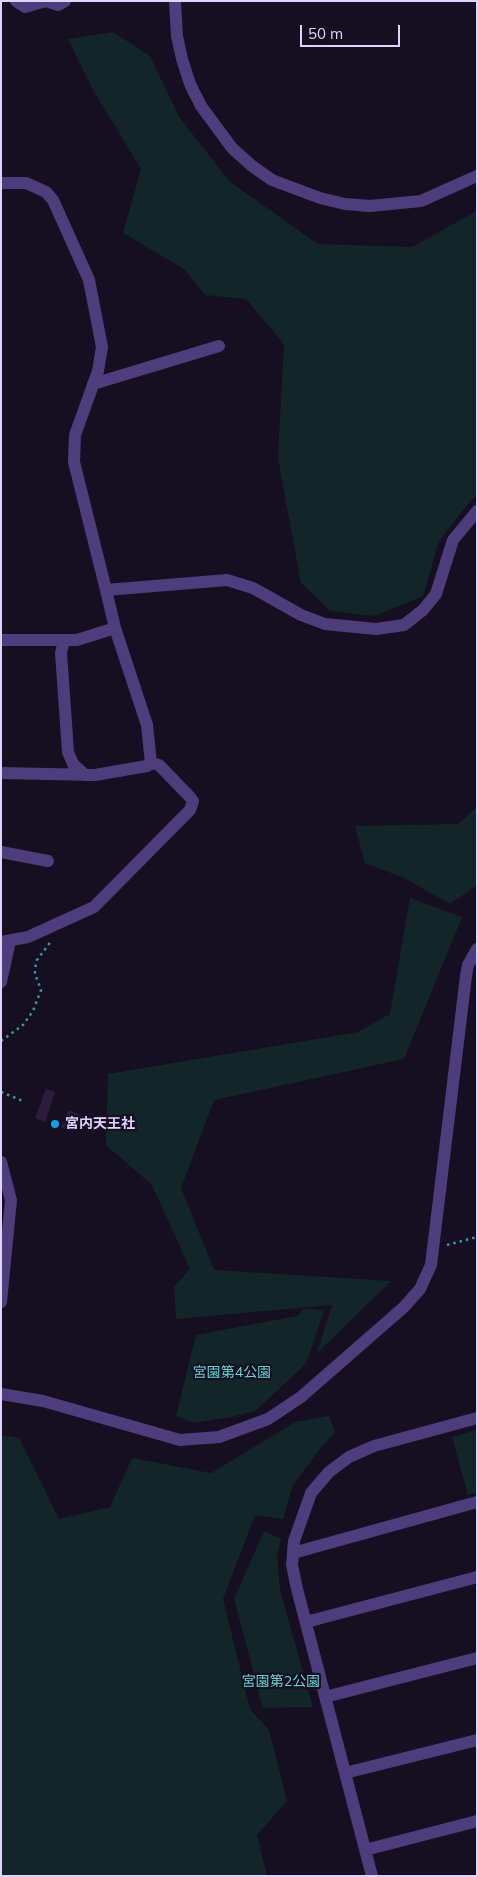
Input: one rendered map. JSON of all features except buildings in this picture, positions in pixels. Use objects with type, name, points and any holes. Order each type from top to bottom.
[{"type":"street","points":[[16,1],[25,7],[46,1],[58,5],[65,1]]},
{"type":"street","points":[[175,1],[177,36],[182,59],[190,84],[201,106],[232,148],[252,166],[272,180],[320,198],[346,204],[370,206],[421,201],[477,176]]},
{"type":"street","points":[[1,183],[26,183],[46,192],[59,209],[87,272],[102,346],[94,384],[76,435],[74,462],[115,628],[147,725],[151,763]]},
{"type":"street","points":[[94,384],[219,346]]},
{"type":"street","points":[[106,590],[227,580],[253,588],[300,615],[325,624],[376,629],[404,625],[423,610],[436,594],[453,540],[477,511]]},
{"type":"street","points":[[1,640],[77,640],[115,628]]},
{"type":"street","points":[[64,640],[61,652],[68,752],[72,764],[85,775]]},
{"type":"street","points":[[1,773],[85,775],[138,767],[151,763],[160,765],[193,801],[190,810],[95,906],[28,937],[6,942],[1,982]]},
{"type":"street","points":[[1,852],[48,861]]},
{"type":"street","points":[[1,1394],[43,1401],[180,1440],[220,1437],[268,1419],[301,1397],[404,1308],[420,1289],[440,1247],[460,1014],[468,964],[477,949]]},
{"type":"street","points":[[1,1162],[11,1200],[4,1242],[1,1302]]},
{"type":"street","points":[[372,1876],[292,1566],[294,1541],[311,1493],[335,1467],[349,1457],[374,1446],[477,1418]]},
{"type":"street","points":[[293,1553],[477,1502]]},
{"type":"street","points":[[306,1622],[477,1577]]},
{"type":"street","points":[[325,1697],[477,1658]]},
{"type":"street","points":[[346,1773],[477,1740]]},
{"type":"street","points":[[365,1850],[477,1821]]},
{"type":"path","points":[[1,1042],[23,1025],[33,1011],[41,990],[35,968],[38,960],[55,937],[52,925]]},
{"type":"path","points":[[1,1092],[25,1102]]},
{"type":"path","points":[[440,1247],[477,1237]]},
{"type":"green space","points":[[113,32],[150,56],[179,117],[230,182],[318,244],[412,247],[477,211],[477,495],[439,541],[423,596],[374,616],[330,611],[301,583],[278,458],[284,344],[246,299],[205,295],[184,269],[123,233],[141,169],[93,90],[68,39]]},
{"type":"green space","points":[[477,807],[477,885],[450,904],[404,878],[365,863],[355,826],[458,824]]},
{"type":"green space","points":[[410,898],[462,917],[404,1059],[214,1100],[181,1188],[214,1270],[391,1281],[317,1353],[332,1305],[176,1319],[174,1287],[190,1269],[152,1185],[106,1145],[108,1074],[358,1032],[390,1014]]},
{"type":"green space","name":"宮園第4公園","points":[[304,1309],[324,1310],[306,1364],[255,1411],[194,1423],[176,1416],[196,1335],[297,1316]]},
{"type":"green space","points":[[329,1416],[335,1432],[293,1485],[283,1519],[255,1515],[223,1599],[250,1709],[269,1730],[287,1801],[257,1835],[267,1876],[1,1876],[1,1435],[19,1438],[59,1519],[110,1507],[132,1458],[211,1473],[295,1422]]},
{"type":"green space","points":[[477,1430],[477,1492],[468,1495],[452,1437]]},
{"type":"green space","name":"宮園第2公園","points":[[264,1531],[281,1539],[277,1554],[280,1590],[313,1707],[263,1708],[234,1599]]},
{"type":"place","name":"宮内天王社","points":[[55,1124]]}]
